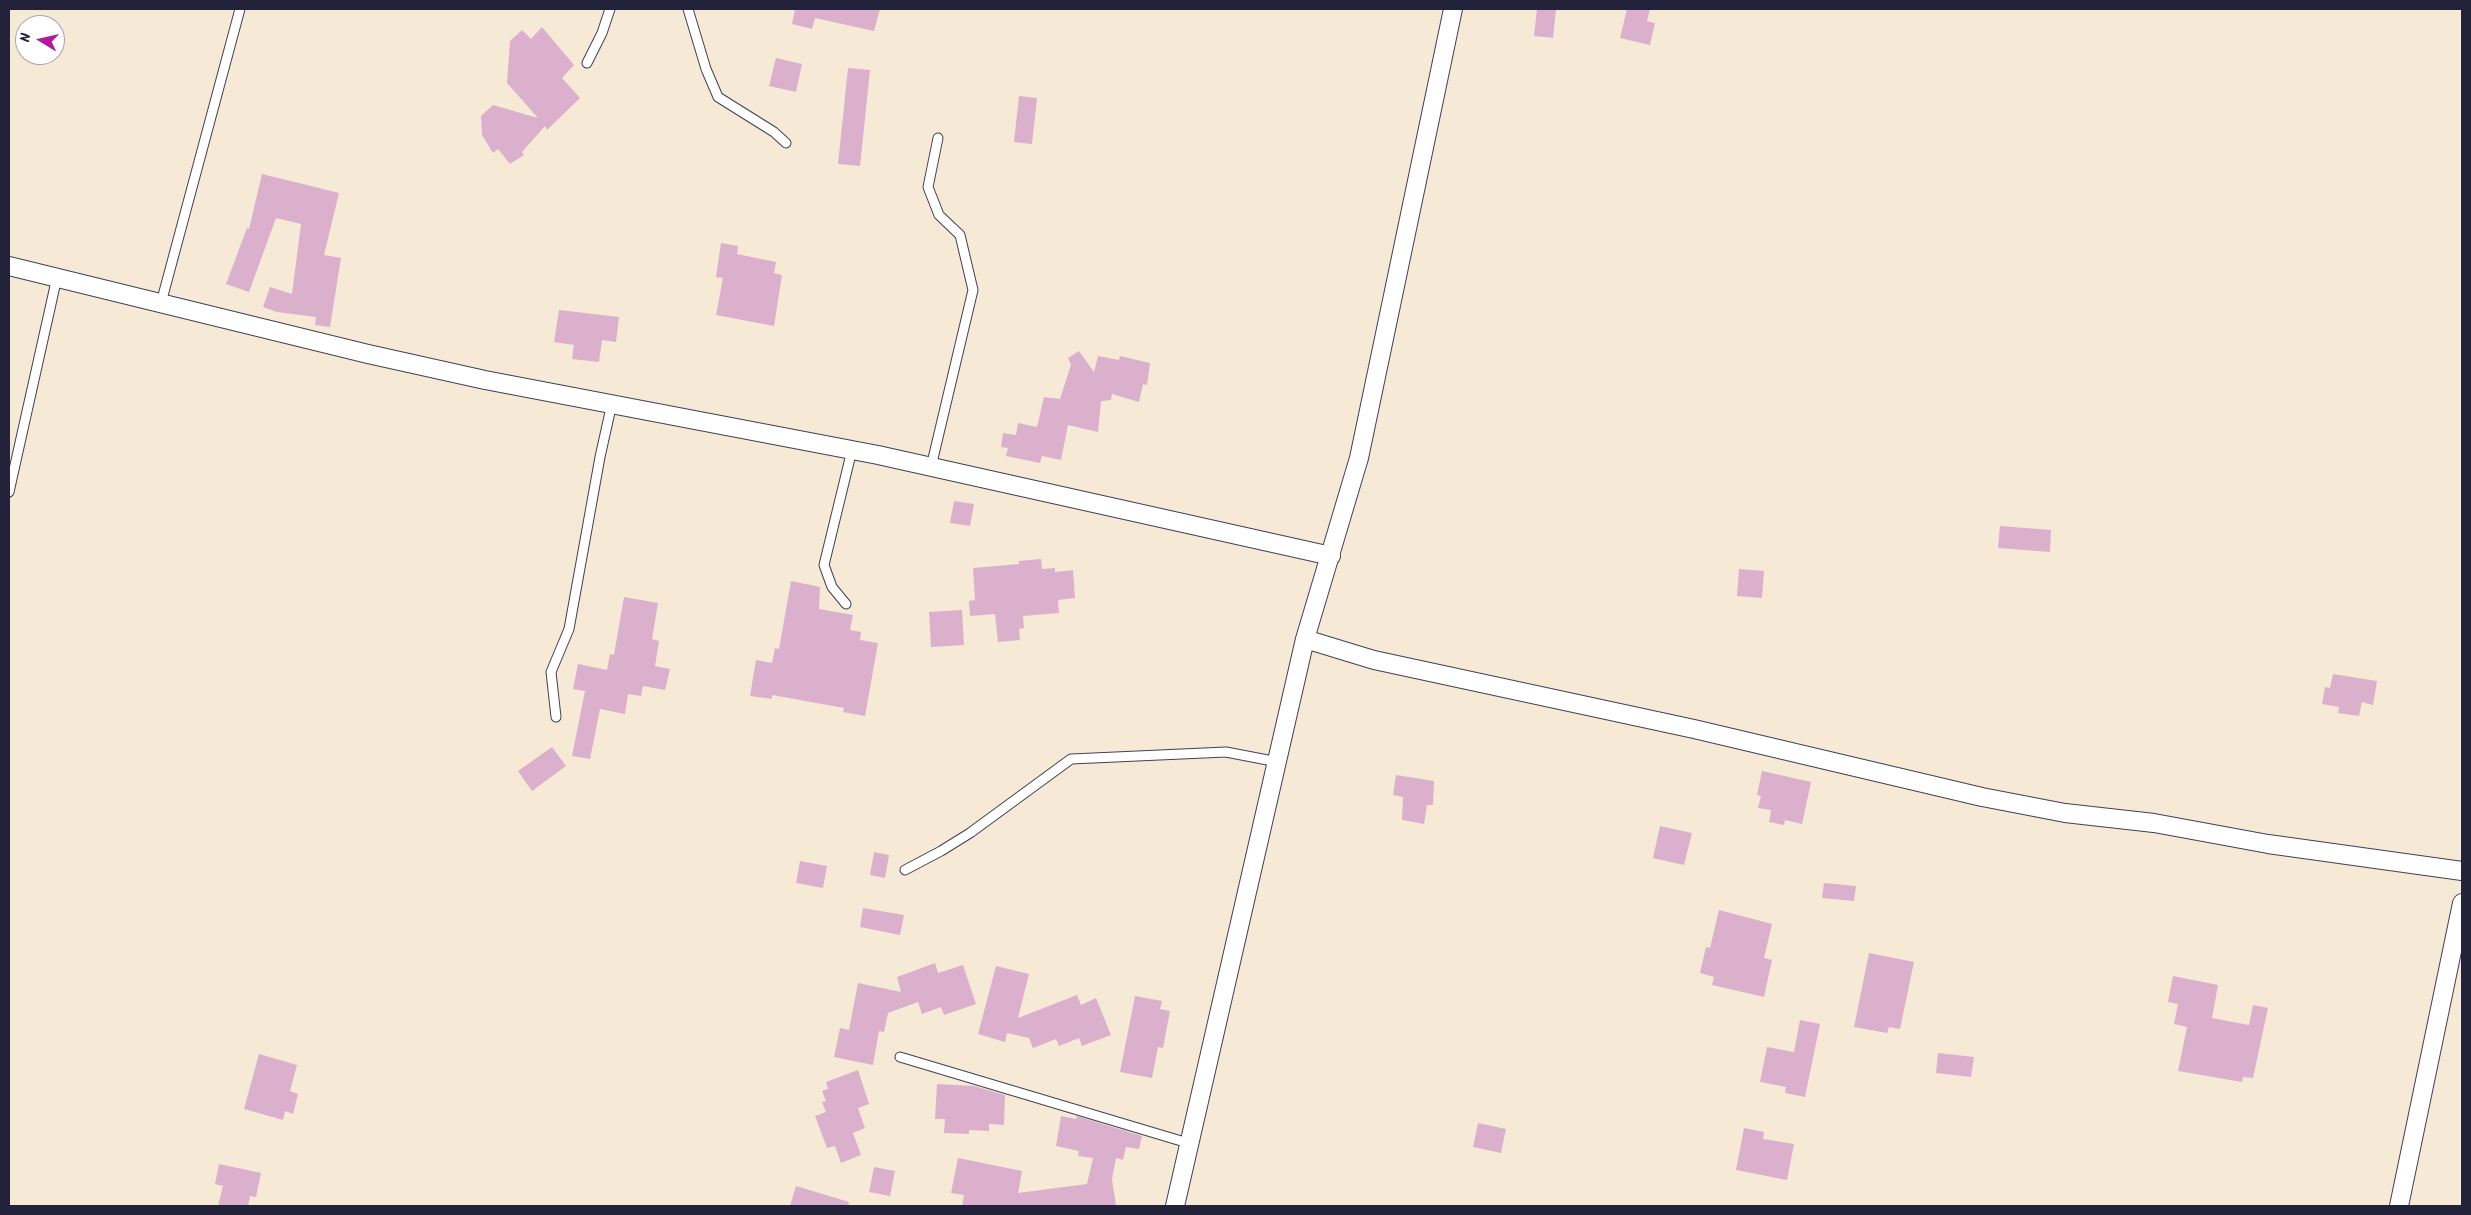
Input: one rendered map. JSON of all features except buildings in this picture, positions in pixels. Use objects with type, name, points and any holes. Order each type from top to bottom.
[{"type":"street","points":[[1175,1206],[1305,639],[1359,458],[1453,9]]},
{"type":"street","points":[[9,266],[368,354],[484,380],[852,450],[1331,556]]},
{"type":"street","points":[[1305,639],[1374,660],[1694,729],[1982,797],[2065,813],[2154,823],[2268,844],[2462,871]]},
{"type":"street","points":[[2399,1206],[2462,903]]},
{"type":"lane","points":[[161,303],[240,9]]},
{"type":"lane","points":[[587,62],[602,33],[610,9]]},
{"type":"lane","points":[[688,9],[706,69],[718,97],[774,132],[786,142]]},
{"type":"lane","points":[[931,467],[973,290],[960,235],[939,215],[928,187],[938,138]]},
{"type":"lane","points":[[9,492],[57,277]]},
{"type":"lane","points":[[556,718],[551,672],[569,629],[600,457],[612,404]]},
{"type":"lane","points":[[846,604],[832,587],[824,565],[852,450]]},
{"type":"lane","points":[[905,870],[941,852],[970,833],[1071,759],[1226,752],[1278,762]]},
{"type":"lane","points":[[900,1057],[1188,1143]]}]
